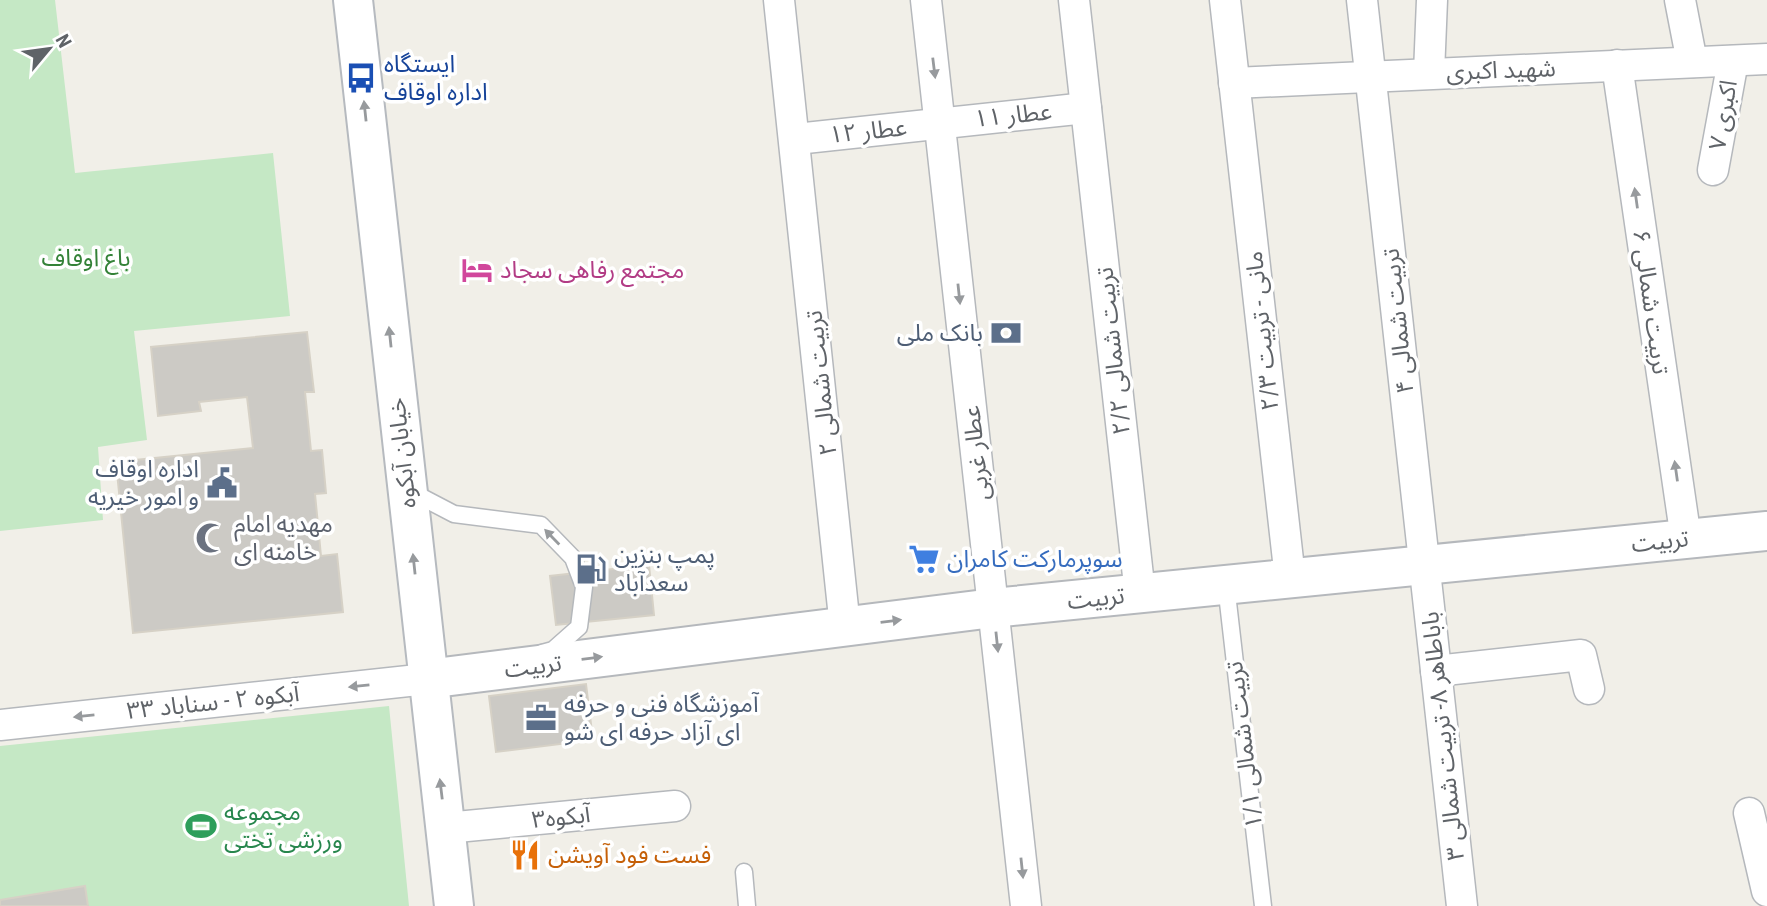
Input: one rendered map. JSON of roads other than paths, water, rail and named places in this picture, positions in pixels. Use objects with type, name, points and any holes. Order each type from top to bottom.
[{"type":"street","name":"خیابان آبکوه","points":[[353,0],[454,906]]},
{"type":"street","name":"تربیت شمالی ۲","points":[[779,0],[796,139],[845,626]]},
{"type":"street","name":"عطار غربی","points":[[926,0],[1026,906]]},
{"type":"street","name":"تربیت شمالی ۲/۲","points":[[1073,0],[1140,594]]},
{"type":"street","name":"مانی - تربیت ۲/۳","points":[[1225,0],[1290,578]]},
{"type":"street","name":"تربیت شمالی ۴","points":[[1362,0],[1425,565]]},
{"type":"street","points":[[1429,74],[1432,0]]},
{"type":"street","points":[[1681,0],[1692,62]]},
{"type":"street","name":"شهید اکبری","points":[[1234,83],[1767,59]]},
{"type":"street","name":"اکبری ۷","points":[[1713,170],[1733,61]]},
{"type":"street","name":"تربیت شمالی ۶","points":[[1617,65],[1686,539]]},
{"type":"street","name":"عطار ۱۱","points":[[940,123],[1086,107]]},
{"type":"street","name":"عطار ۱۲","points":[[796,139],[940,123]]},
{"type":"street","name":"تربیت","points":[[427,679],[993,608],[1767,531]]},
{"type":"street","name":"باباطاهر ۸- تربیت شمالی ۳","points":[[1425,565],[1462,906]]},
{"type":"street","points":[[1436,671],[1577,654],[1584,658],[1589,689]]},
{"type":"street","name":"آبکوه ۲ - سناباد ۳۳","points":[[0,725],[427,679]]},
{"type":"street","name":"آبکوه۳","points":[[446,828],[675,806]]},
{"type":"street","points":[[1749,813],[1767,891]]},
{"type":"lane","points":[[406,489],[454,514],[541,525],[573,558],[584,587],[579,627],[553,650],[427,679]]},
{"type":"lane","name":"تربیت شمالی ۱/۱","points":[[1226,585],[1263,906]]},
{"type":"lane","points":[[744,872],[747,906]]},
{"type":"place","name":"ایستگاه اداره اوقاف","points":[[361,78]]},
{"type":"place","name":"مجتمع رفاهی سجاد","points":[[477,270]]},
{"type":"place","name":"بانک ملی","points":[[1006,333]]},
{"type":"place","name":"اداره اوقاف و امور خیریه","points":[[222,483]]},
{"type":"place","name":"مهدیه امام خامنه ای","points":[[211,538]]},
{"type":"place","name":"سوپرمارکت کامران","points":[[924,559]]},
{"type":"place","name":"پمپ بنزین سعدآباد","points":[[591,569]]},
{"type":"place","name":"آموزشگاه فنی و حرفه ای آزاد حرفه ای شو","points":[[541,718]]},
{"type":"place","name":"مجموعه ورزشی تختی","points":[[201,826]]},
{"type":"place","name":"فست فود آویشن","points":[[525,855]]},
{"type":"park label","name":"باغ اوقاف","points":[[86,258]]}]
